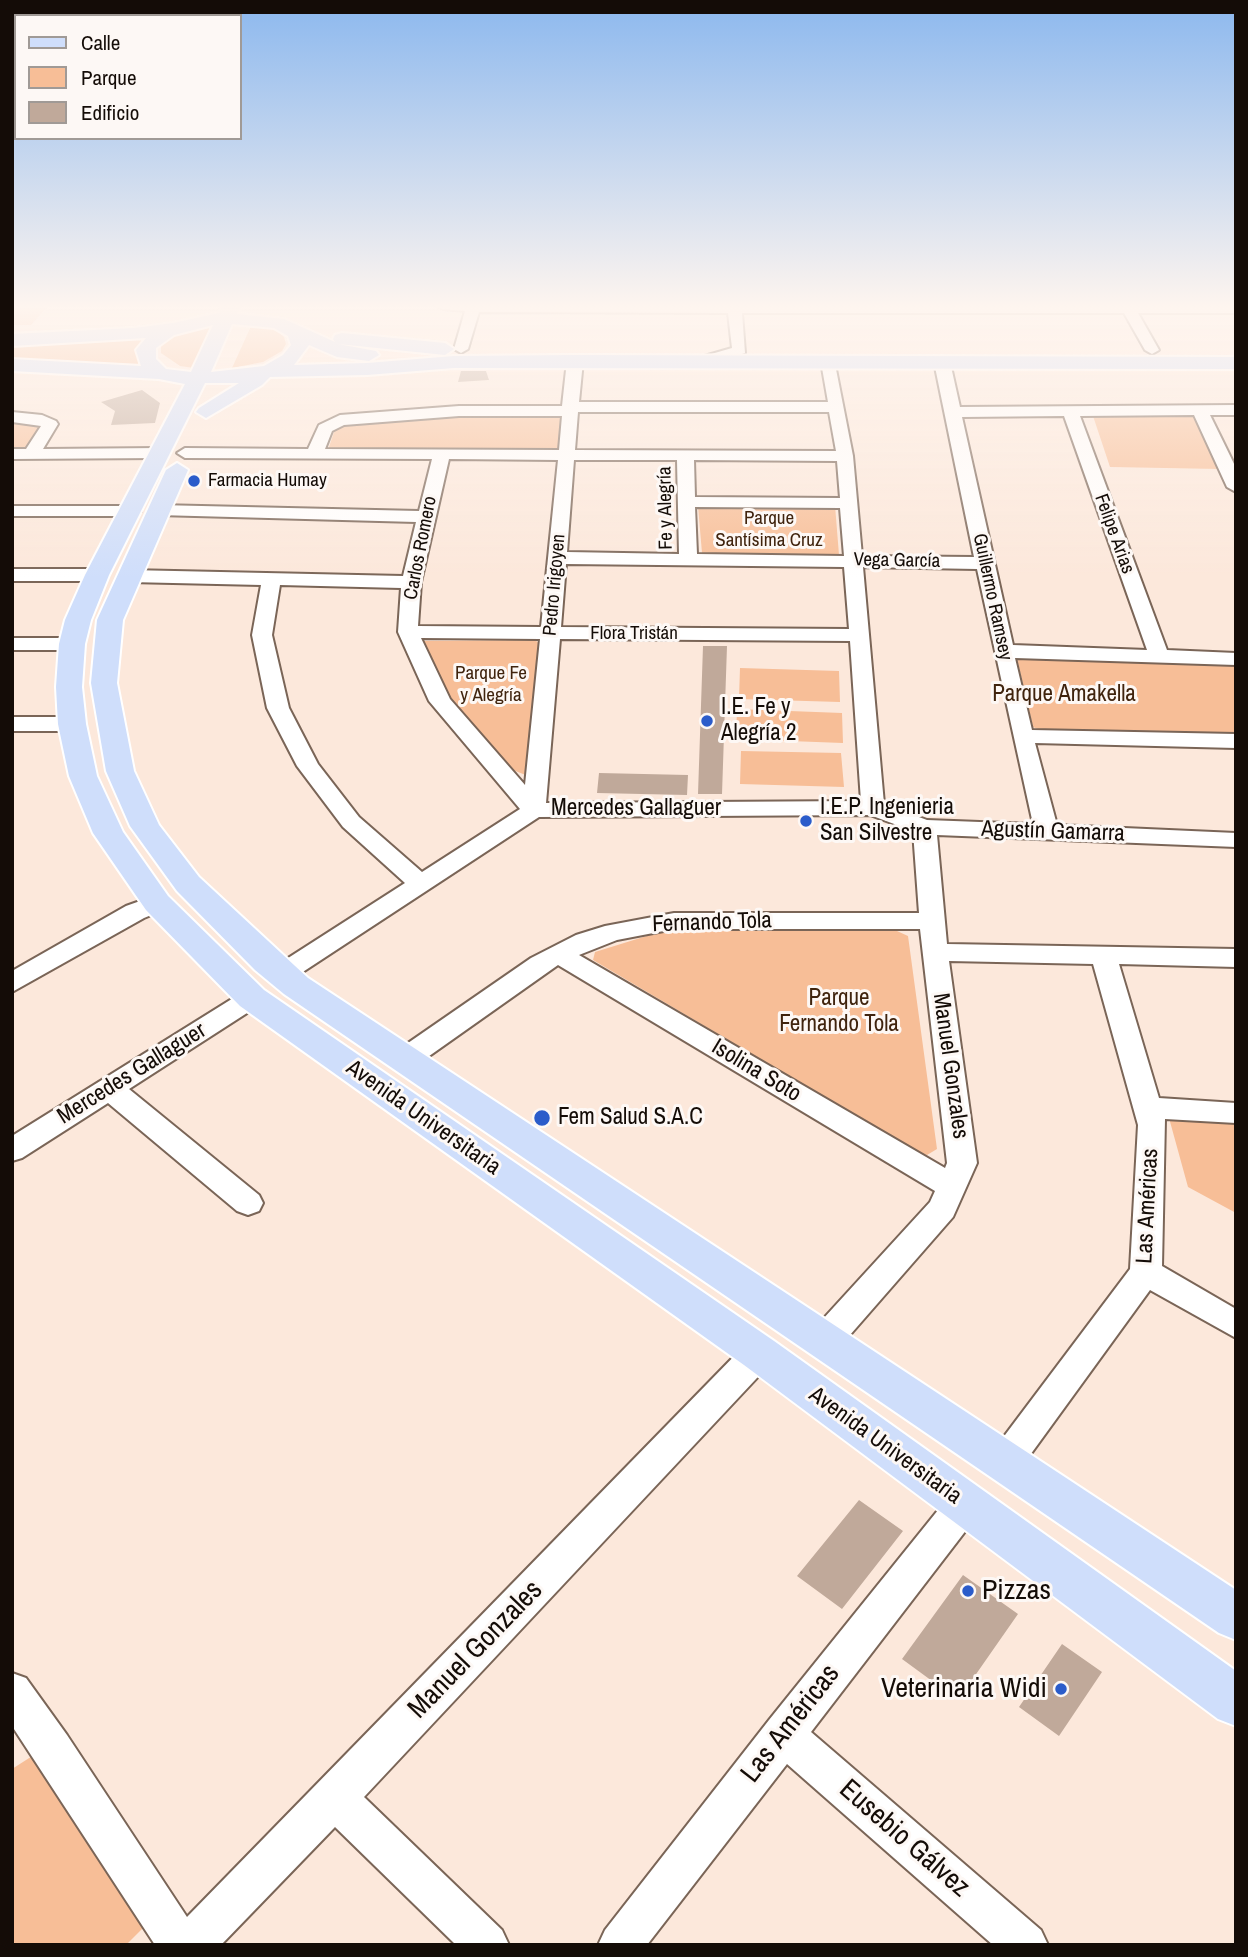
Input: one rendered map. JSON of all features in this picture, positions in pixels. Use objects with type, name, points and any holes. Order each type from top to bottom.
[{"type":"main road","points":[[172,396],[186,423]]},
{"type":"main road","points":[[174,396],[186,423]]},
{"type":"main road","name":"Avenida Universitaria","points":[[196,396],[145,511],[113,575],[78,620],[72,644],[69,687],[72,724],[83,776],[108,833],[158,903],[252,998],[759,1353],[1236,1701]]},
{"type":"main road","name":"Avenida Universitaria","points":[[186,423],[207,396]]},
{"type":"main road","points":[[186,423],[207,396]]},
{"type":"main road","points":[[186,423],[231,396]]},
{"type":"main road","name":"Avenida Universitaria","points":[[113,575],[104,683],[120,771],[145,826],[188,884],[280,975],[1236,1617]]},
{"type":"street","name":"Pedro Irigoyen","points":[[534,810],[571,396]]},
{"type":"street","points":[[835,396],[845,457],[873,807]]},
{"type":"street","name":"Guillermo Ramsey","points":[[950,396],[1045,831]]},
{"type":"street","points":[[314,454],[325,428],[340,420],[459,411],[837,407]]},
{"type":"street","points":[[953,412],[1236,410]]},
{"type":"street","name":"Felipe Arias","points":[[1070,411],[1158,656]]},
{"type":"street","points":[[1200,411],[1236,488]]},
{"type":"street","points":[[12,417],[50,424],[31,454]]},
{"type":"street","points":[[12,454],[31,454],[186,423],[314,454],[845,457]]},
{"type":"street","name":"Carlos Romero","points":[[442,454],[411,582],[408,632],[440,701],[534,810]]},
{"type":"street","name":"Fe y Alegría","points":[[685,456],[688,559]]},
{"type":"street","points":[[687,502],[837,503]]},
{"type":"street","points":[[12,511],[425,517]]},
{"type":"street","name":"Vega García","points":[[557,558],[985,563]]},
{"type":"street","points":[[12,575],[411,582]]},
{"type":"street","points":[[271,579],[262,635],[278,708],[308,766],[351,822],[422,885]]},
{"type":"street","name":"Flora Tristán","points":[[408,632],[860,642]]},
{"type":"street","points":[[12,644],[72,644]]},
{"type":"street","points":[[1004,651],[1236,659]]},
{"type":"street","points":[[12,724],[72,724]]},
{"type":"street","points":[[1022,736],[1236,741]]},
{"type":"street","name":"Mercedes Gallaguer","points":[[280,975],[534,810],[873,807]]},
{"type":"street","name":"Agustín Gamarra","points":[[873,807],[924,827],[1236,840]]},
{"type":"street","name":"Manuel Gonzales","points":[[824,1341],[942,1209],[962,1163],[935,952],[924,827]]},
{"type":"street","points":[[12,983],[135,912],[158,903]]},
{"type":"street","name":"Fernando Tola","points":[[405,1059],[558,954],[614,932],[674,921],[932,921]]},
{"type":"street","points":[[935,952],[1103,953],[1236,958]]},
{"type":"street","name":"Las Américas","points":[[1005,1462],[1146,1272],[1152,1125],[1103,953]]},
{"type":"street","name":"Isolina Soto","points":[[558,954],[953,1188]]},
{"type":"street","name":"Mercedes Gallaguer","points":[[12,1150],[252,998]]},
{"type":"street","points":[[110,1089],[248,1203]]},
{"type":"street","points":[[1148,1108],[1236,1113]]},
{"type":"street","points":[[1146,1272],[1236,1325]]},
{"type":"street","name":"Manuel Gonzales","points":[[190,1945],[335,1798],[759,1353]]},
{"type":"street","name":"Las Américas","points":[[620,1945],[964,1505]]},
{"type":"street","points":[[12,1692],[54,1749],[180,1945]]},
{"type":"street","name":"Eusebio Gálvez","points":[[783,1734],[1026,1945]]},
{"type":"street","points":[[335,1798],[487,1945]]},
{"type":"green space","points":[[563,413],[559,453],[327,453],[337,423],[468,414]]},
{"type":"green space","points":[[1197,415],[1219,469],[1110,467],[1093,416]]},
{"type":"green space","points":[[12,421],[43,424],[26,451],[12,450]]},
{"type":"green space","name":"Parque Santísima Cruz","points":[[835,505],[839,555],[702,553],[698,506]]},
{"type":"green space","name":"Parque Fe y Alegría","points":[[535,640],[540,644],[528,776],[508,768],[456,712],[421,641]]},
{"type":"green space","name":"Parque Amakella","points":[[1025,656],[1236,665],[1236,735],[1045,732],[1033,727],[1017,659]]},
{"type":"green space","points":[[740,668],[839,671],[840,702],[739,699]]},
{"type":"green space","points":[[737,709],[842,713],[843,743],[736,739]]},
{"type":"green space","points":[[741,751],[841,753],[844,787],[740,784]]},
{"type":"green space","name":"Parque Fernando Tola","points":[[666,930],[897,931],[908,936],[937,1149],[927,1155],[919,1153],[593,960],[595,952]]},
{"type":"green space","points":[[1169,1118],[1236,1122],[1236,1213],[1188,1187]]},
{"type":"green space","points":[[37,1753],[155,1916],[126,1945],[12,1945],[12,1769]]},
{"type":"building","points":[[120,396],[151,396],[160,403],[155,423],[111,425],[115,411],[101,402]]},
{"type":"building","points":[[703,646],[727,646],[722,794],[698,794]]},
{"type":"building","points":[[599,773],[688,775],[687,795],[597,793]]},
{"type":"building","points":[[859,1500],[903,1531],[842,1609],[797,1576]]},
{"type":"building","points":[[963,1575],[1018,1614],[958,1700],[902,1659]]},
{"type":"building","name":"Veterinaria Widi","points":[[1062,1644],[1102,1672],[1059,1736],[1019,1707]]},
{"type":"place","name":"Farmacia Humay","points":[[194,481]]},
{"type":"place","name":"I.E. Fe y Alegría 2","points":[[707,721]]},
{"type":"place","name":"I.E.P. Ingenieria San Silvestre","points":[[806,821]]},
{"type":"place","name":"Fem Salud S.A.C","points":[[542,1118]]},
{"type":"place","name":"Pizzas","points":[[968,1591]]},
{"type":"place","name":"Veterinaria Widi","points":[[1061,1689]]}]
